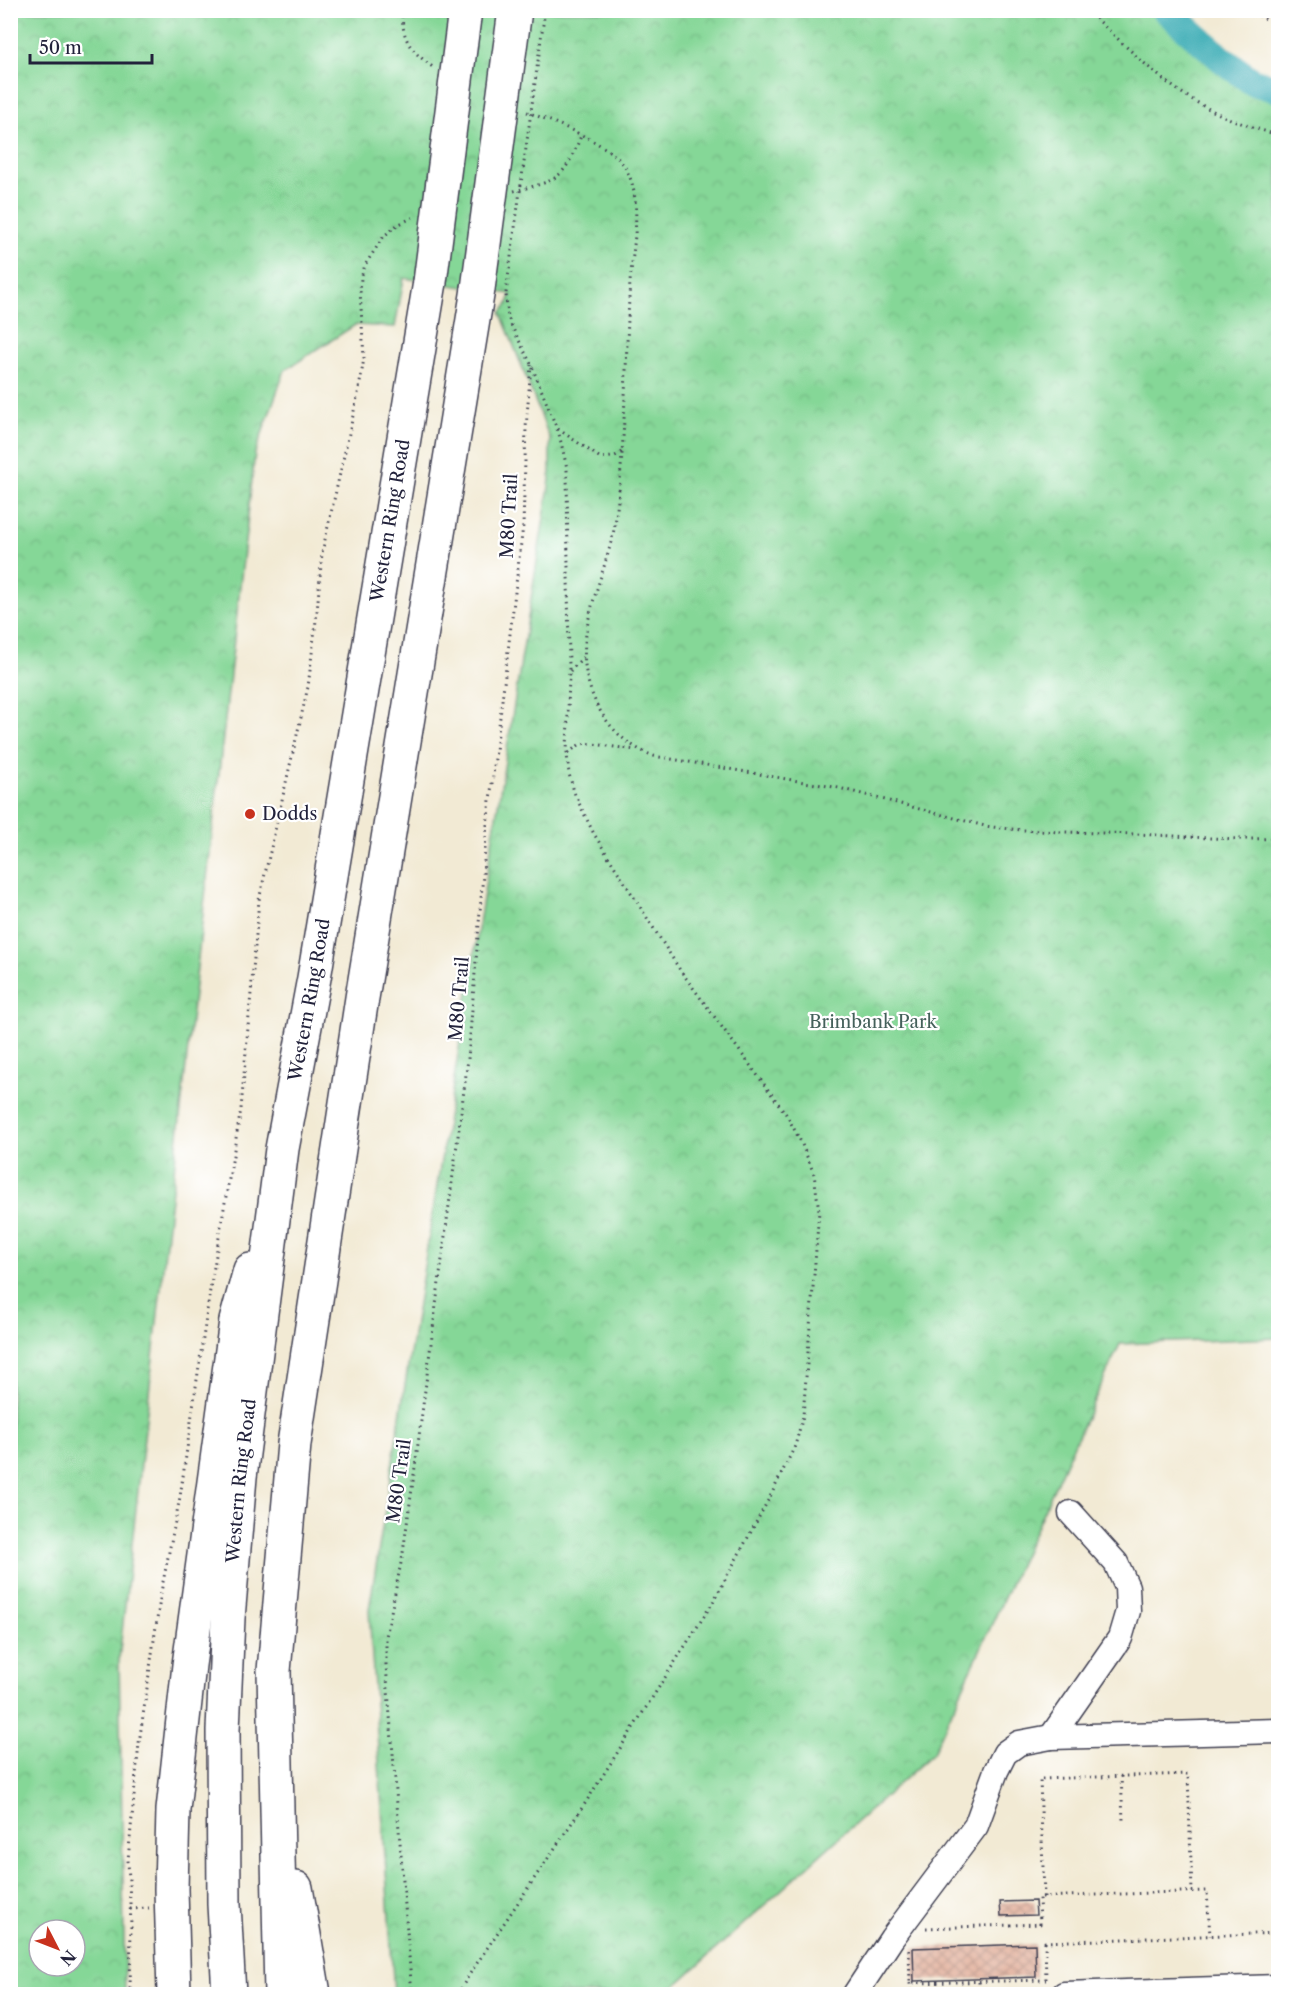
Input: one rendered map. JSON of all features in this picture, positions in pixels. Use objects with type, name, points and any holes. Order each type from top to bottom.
[{"type":"highway","name":"Western Ring Road","points":[[229,1995],[224,1904],[223,1742],[228,1618],[240,1478],[282,1149],[314,978],[430,282],[465,10]]},
{"type":"highway","points":[[281,1995],[274,1671],[294,1444],[362,998],[492,291],[514,10]]},
{"type":"highway","points":[[174,1995],[171,1889],[173,1810],[190,1653],[236,1321],[282,1149]]},
{"type":"highway","points":[[277,1752],[297,1896],[314,1995]]},
{"type":"lane","points":[[1051,1737],[1120,1638],[1128,1611],[1127,1587],[1116,1563],[1071,1513]]},
{"type":"lane","points":[[855,1995],[892,1938],[976,1826],[1005,1753],[1019,1743],[1051,1737],[1278,1731]]},
{"type":"lane","points":[[1052,1987],[1278,1988]]},
{"type":"path","points":[[402,10],[402,31],[409,44]]},
{"type":"path","points":[[458,1995],[469,1975],[592,1792],[713,1602],[795,1446],[803,1416],[819,1210],[811,1163],[779,1102],[695,992],[589,825],[571,783],[567,754],[569,672],[567,468],[556,428],[531,364],[510,323],[507,312],[492,291],[545,10]]},
{"type":"path","points":[[1087,10],[1170,84],[1192,100],[1231,119],[1278,135]]},
{"type":"path","points":[[1248,10],[1278,25]]},
{"type":"path","points":[[506,193],[552,180],[560,175],[572,158],[580,136]]},
{"type":"path","points":[[593,141],[608,150],[621,162],[630,177],[635,211],[622,450],[612,537],[587,628],[585,654],[587,673],[603,715],[619,735],[638,750]]},
{"type":"path","points":[[130,1995],[132,1924],[128,1860],[140,1743],[160,1592],[180,1497],[210,1290],[241,1109],[259,900],[308,687],[318,612],[322,553],[359,390],[364,358],[361,278],[365,265],[384,236],[407,219],[418,216]]},
{"type":"path","name":"M80 Trail","points":[[412,1995],[386,1665],[386,1637],[403,1553],[468,1059],[487,825],[520,556],[531,364]]},
{"type":"path","points":[[556,428],[599,456],[607,458],[617,455],[622,450]]},
{"type":"path","points":[[569,672],[585,654]]},
{"type":"path","points":[[567,754],[572,749],[586,743],[638,750],[664,758],[839,788],[1007,830],[1233,839],[1278,838]]},
{"type":"path","points":[[1044,1897],[1040,1779],[1188,1773],[1192,1892]]},
{"type":"path","points":[[1122,1776],[1123,1820]]},
{"type":"path","points":[[924,1928],[1040,1924],[1039,1897],[1207,1891],[1210,1936]]},
{"type":"path","points":[[910,1983],[979,1982],[1052,1987],[1045,1942],[1278,1933]]},
{"type":"path","points":[[908,1945],[910,1995]]},
{"type":"path","points":[[979,1982],[979,1995]]},
{"type":"green space","name":"Brimbank Park","points":[[11,11],[1166,11],[1223,60],[1253,82],[1278,89],[1278,1338],[1120,1344],[933,1753],[666,1994],[394,1994],[369,1610],[550,480],[550,439],[501,313],[508,304],[511,294],[404,278],[395,327],[355,325],[285,370],[255,453],[119,1659],[125,1994],[11,1994]]},
{"type":"building","points":[[1035,1901],[1036,1915],[1001,1916],[1000,1902]]},
{"type":"building","points":[[1035,1944],[1036,1977],[914,1981],[913,1948]]},
{"type":"waterway","points":[[1166,10],[1223,60],[1253,82],[1278,89]]},
{"type":"place","name":"Dodds","points":[[250,814]]}]
